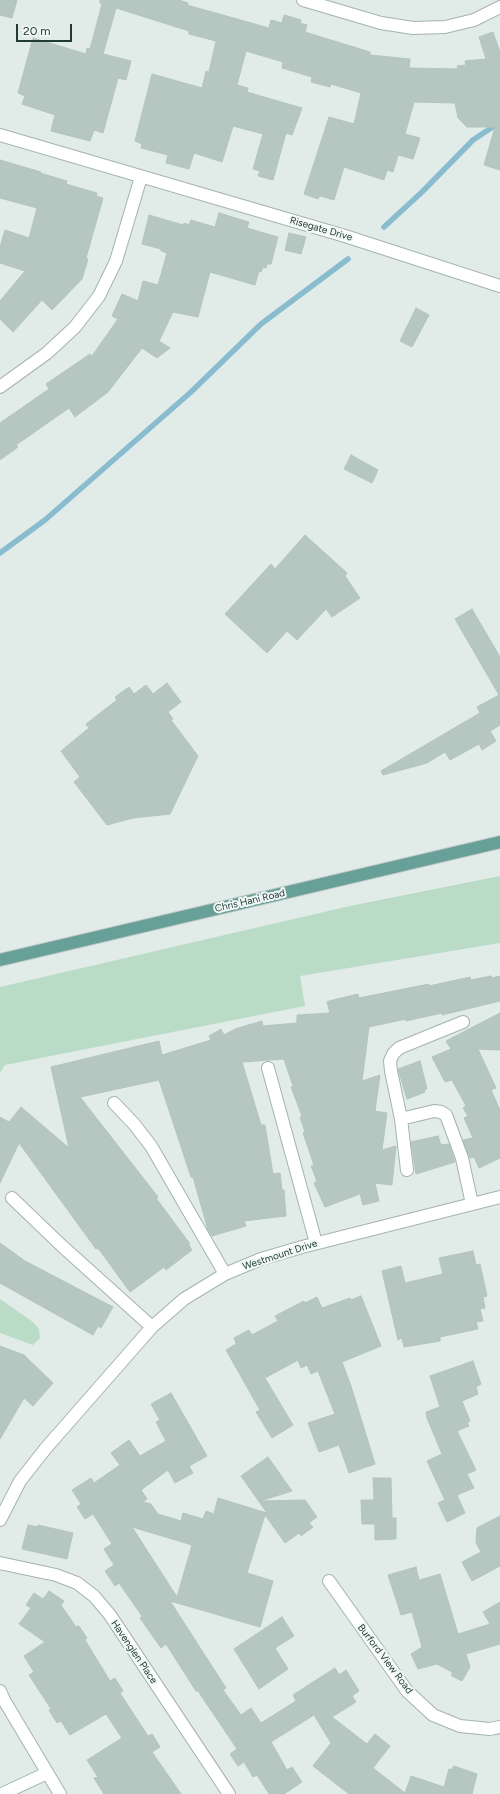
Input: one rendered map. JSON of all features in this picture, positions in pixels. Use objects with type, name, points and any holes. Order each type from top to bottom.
[{"type":"main road","name":"Chris Hani Road","points":[[0,960],[500,842]]},
{"type":"street","points":[[303,0],[381,23],[413,28],[445,27],[474,20],[500,7]]},
{"type":"street","name":"Risegate Drive","points":[[0,134],[141,177],[345,236],[500,286]]},
{"type":"street","points":[[0,387],[47,353],[76,327],[99,296],[116,261],[141,177]]},
{"type":"street","points":[[407,1170],[401,1119],[391,1071],[390,1061],[392,1054],[399,1048],[463,1022]]},
{"type":"street","points":[[268,1068],[316,1243]]},
{"type":"street","points":[[114,1103],[134,1124],[151,1146],[225,1274]]},
{"type":"street","points":[[401,1119],[434,1111],[441,1112],[446,1115],[462,1158],[472,1204]]},
{"type":"street","name":"Westmount Drive","points":[[1,1513],[20,1481],[46,1448],[152,1326],[184,1299],[225,1274],[261,1259],[316,1243],[500,1197]]},
{"type":"street","points":[[12,1198],[62,1246],[152,1326]]},
{"type":"street","name":"Havenglen Place","points":[[0,1563],[56,1575],[77,1584],[94,1596],[110,1615],[229,1794]]},
{"type":"street","name":"Burford View Road","points":[[329,1581],[407,1691],[433,1715],[460,1726],[490,1729],[500,1727]]},
{"type":"street","points":[[0,1691],[60,1794]]},
{"type":"street","points":[[2,1794],[47,1773]]},
{"type":"green space","points":[[500,876],[500,943],[300,976],[305,1006],[5,1065],[0,1073],[0,987],[350,906]]},
{"type":"green space","points":[[0,1299],[33,1322],[39,1329],[40,1338],[33,1345],[0,1333]]},
{"type":"building","points":[[0,0],[17,0],[12,18],[0,15]]},
{"type":"building","points":[[100,0],[179,0],[188,3],[187,5],[269,28],[271,20],[282,23],[284,15],[301,20],[300,23],[307,25],[305,32],[370,52],[370,55],[410,59],[409,68],[458,69],[457,66],[466,65],[465,61],[486,59],[479,37],[493,32],[500,52],[500,170],[484,165],[495,127],[467,127],[458,118],[455,103],[414,102],[405,134],[420,138],[413,159],[398,155],[393,172],[387,170],[384,180],[344,167],[334,200],[320,196],[318,199],[304,194],[329,117],[354,124],[361,93],[331,84],[330,87],[311,82],[312,77],[282,68],[283,62],[246,51],[237,85],[248,88],[247,92],[302,108],[292,135],[286,133],[273,180],[258,176],[260,171],[253,169],[263,134],[233,126],[222,162],[194,153],[189,169],[166,163],[168,155],[141,148],[142,144],[135,141],[152,74],[202,88],[206,71],[209,72],[216,41],[189,34],[189,31],[116,8],[103,54],[131,61],[126,80],[118,78],[103,133],[94,130],[90,141],[51,131],[55,115],[22,104],[25,96],[18,93],[33,38],[86,54],[87,48],[90,49],[102,4],[100,3]]},
{"type":"building","points":[[0,160],[67,181],[66,184],[97,193],[96,196],[103,198],[86,258],[88,259],[82,279],[52,310],[42,300],[13,332],[0,319],[0,301],[25,271],[0,263],[0,247],[5,230],[29,238],[37,208],[0,198]]},
{"type":"building","points":[[219,213],[249,222],[247,228],[278,237],[271,264],[267,264],[266,268],[263,267],[261,272],[259,271],[255,285],[210,272],[198,317],[173,312],[159,341],[170,348],[157,358],[142,348],[108,392],[75,417],[69,408],[16,445],[18,447],[0,460],[0,423],[49,389],[46,384],[90,354],[92,356],[118,319],[112,316],[122,294],[138,301],[143,281],[158,285],[167,253],[161,251],[161,249],[142,244],[149,215],[183,225],[184,223],[189,225],[191,220],[215,227]]},
{"type":"building","points":[[289,233],[306,237],[301,254],[285,250]]},
{"type":"building","points":[[416,308],[429,315],[412,347],[400,341]]},
{"type":"building","points":[[351,455],[378,470],[372,483],[344,469]]},
{"type":"building","points":[[305,535],[347,573],[345,576],[360,598],[332,617],[326,609],[297,640],[287,631],[267,653],[225,614],[271,564],[275,569]]},
{"type":"building","points":[[472,609],[500,657],[500,725],[490,731],[496,741],[482,750],[479,744],[450,760],[445,752],[427,763],[383,775],[381,771],[480,713],[477,707],[499,695],[455,619]]},
{"type":"building","points":[[167,683],[181,702],[168,712],[173,719],[171,720],[198,756],[170,814],[133,818],[107,825],[74,782],[80,777],[61,751],[89,728],[86,724],[117,700],[115,697],[129,687],[134,694],[146,685],[153,694]]},
{"type":"building","points":[[491,976],[492,978],[500,976],[500,1001],[442,1015],[442,1013],[369,1027],[362,1081],[380,1075],[375,1111],[387,1113],[382,1150],[396,1146],[392,1185],[375,1183],[379,1201],[363,1205],[360,1194],[325,1207],[314,1183],[317,1181],[311,1166],[314,1165],[303,1133],[305,1132],[300,1117],[302,1116],[291,1087],[293,1086],[284,1059],[242,1062],[261,1125],[265,1125],[273,1174],[280,1173],[282,1190],[284,1190],[286,1216],[244,1221],[246,1226],[212,1236],[208,1230],[193,1177],[191,1177],[159,1080],[80,1097],[158,1197],[156,1198],[190,1244],[188,1244],[192,1250],[166,1270],[164,1267],[130,1292],[98,1248],[96,1249],[19,1143],[0,1183],[0,1117],[9,1122],[21,1107],[69,1148],[51,1067],[159,1041],[162,1055],[211,1040],[209,1036],[221,1029],[224,1035],[235,1029],[262,1021],[263,1026],[297,1023],[297,1015],[330,1013],[327,1002],[358,994],[359,998],[429,984],[429,986],[470,977],[471,980]]},
{"type":"building","points":[[500,1013],[500,1050],[478,1049],[496,1088],[491,1090],[500,1110],[500,1158],[479,1168],[474,1157],[470,1158],[463,1140],[473,1138],[464,1118],[468,1116],[463,1108],[466,1106],[452,1080],[445,1082],[432,1057],[451,1049],[446,1041]]},
{"type":"building","points":[[420,1061],[427,1089],[424,1090],[425,1092],[407,1099],[398,1069]]},
{"type":"building","points":[[438,1136],[441,1145],[449,1144],[455,1162],[416,1174],[411,1142]]},
{"type":"building","points":[[0,1243],[25,1261],[113,1307],[101,1328],[98,1326],[93,1335],[0,1283]]},
{"type":"building","points":[[473,1251],[476,1265],[480,1264],[487,1296],[483,1297],[485,1308],[480,1309],[483,1321],[476,1322],[478,1329],[440,1337],[440,1341],[404,1347],[402,1338],[398,1340],[382,1271],[401,1266],[405,1283],[443,1274],[439,1258]]},
{"type":"building","points":[[361,1296],[381,1346],[342,1362],[375,1464],[349,1473],[339,1445],[319,1452],[308,1423],[335,1414],[318,1371],[311,1374],[307,1365],[301,1368],[298,1360],[265,1378],[293,1425],[272,1438],[256,1412],[260,1410],[226,1350],[236,1344],[234,1338],[249,1330],[252,1335],[278,1321],[275,1316],[304,1301],[305,1303],[317,1297],[322,1308],[350,1298],[351,1300]]},
{"type":"building","points":[[0,1346],[24,1355],[53,1383],[33,1406],[24,1398],[0,1439]]},
{"type":"building","points":[[473,1361],[481,1384],[476,1387],[478,1394],[462,1401],[470,1421],[467,1423],[469,1426],[457,1431],[476,1470],[467,1474],[474,1488],[457,1495],[465,1513],[447,1522],[438,1503],[445,1500],[427,1461],[442,1454],[427,1418],[426,1412],[440,1407],[430,1376]]},
{"type":"building","points":[[171,1393],[207,1456],[189,1466],[193,1473],[175,1483],[168,1470],[141,1490],[147,1499],[143,1502],[151,1504],[158,1514],[181,1521],[183,1513],[203,1519],[206,1511],[214,1514],[218,1498],[267,1513],[241,1476],[268,1457],[292,1491],[260,1501],[305,1500],[317,1517],[309,1523],[313,1527],[301,1536],[299,1533],[285,1543],[265,1515],[247,1573],[273,1581],[260,1627],[170,1601],[226,1688],[223,1690],[241,1715],[251,1708],[261,1723],[296,1701],[293,1695],[335,1668],[339,1675],[346,1670],[359,1691],[352,1696],[356,1702],[332,1717],[367,1744],[375,1734],[390,1746],[373,1768],[405,1793],[411,1776],[444,1787],[449,1769],[451,1770],[454,1766],[477,1774],[472,1794],[349,1794],[313,1766],[331,1743],[314,1715],[271,1742],[287,1770],[292,1767],[302,1782],[284,1794],[269,1794],[257,1775],[253,1777],[244,1762],[238,1766],[230,1754],[237,1749],[198,1691],[196,1691],[166,1644],[161,1648],[140,1618],[142,1616],[119,1583],[115,1586],[105,1571],[114,1565],[104,1549],[112,1544],[93,1514],[85,1519],[77,1507],[81,1504],[72,1490],[91,1478],[94,1483],[120,1465],[111,1453],[129,1440],[140,1456],[166,1441],[156,1422],[160,1420],[151,1404]],"holes":[[[132,1527],[192,1545],[177,1597]]]},
{"type":"building","points":[[373,1478],[391,1478],[392,1518],[396,1518],[396,1539],[375,1540],[375,1524],[362,1524],[361,1500],[374,1500]]},
{"type":"building","points":[[500,1516],[500,1566],[472,1581],[462,1562],[481,1552],[476,1543],[477,1528]]},
{"type":"building","points":[[28,1525],[38,1527],[38,1525],[73,1533],[67,1559],[22,1549]]},
{"type":"building","points":[[416,1567],[419,1580],[440,1574],[458,1634],[490,1624],[483,1612],[500,1602],[500,1644],[466,1654],[470,1667],[462,1681],[452,1676],[452,1672],[437,1664],[418,1669],[411,1654],[422,1647],[412,1612],[401,1615],[388,1575]]},
{"type":"building","points":[[49,1591],[64,1601],[61,1605],[76,1627],[79,1626],[87,1638],[85,1640],[110,1681],[115,1678],[123,1691],[120,1693],[148,1736],[152,1734],[160,1747],[152,1752],[181,1794],[104,1794],[94,1778],[98,1777],[87,1760],[122,1738],[106,1714],[70,1735],[61,1721],[57,1723],[49,1710],[51,1709],[29,1675],[34,1672],[24,1656],[45,1642],[19,1624],[31,1608],[26,1605],[34,1593],[43,1599]]},
{"type":"building","points":[[282,1617],[294,1636],[275,1648],[288,1669],[259,1689],[234,1649]]},
{"type":"waterway","points":[[384,227],[422,192],[473,140],[500,122]]},
{"type":"waterway","points":[[0,553],[45,520],[191,392],[261,324],[348,259]]}]
